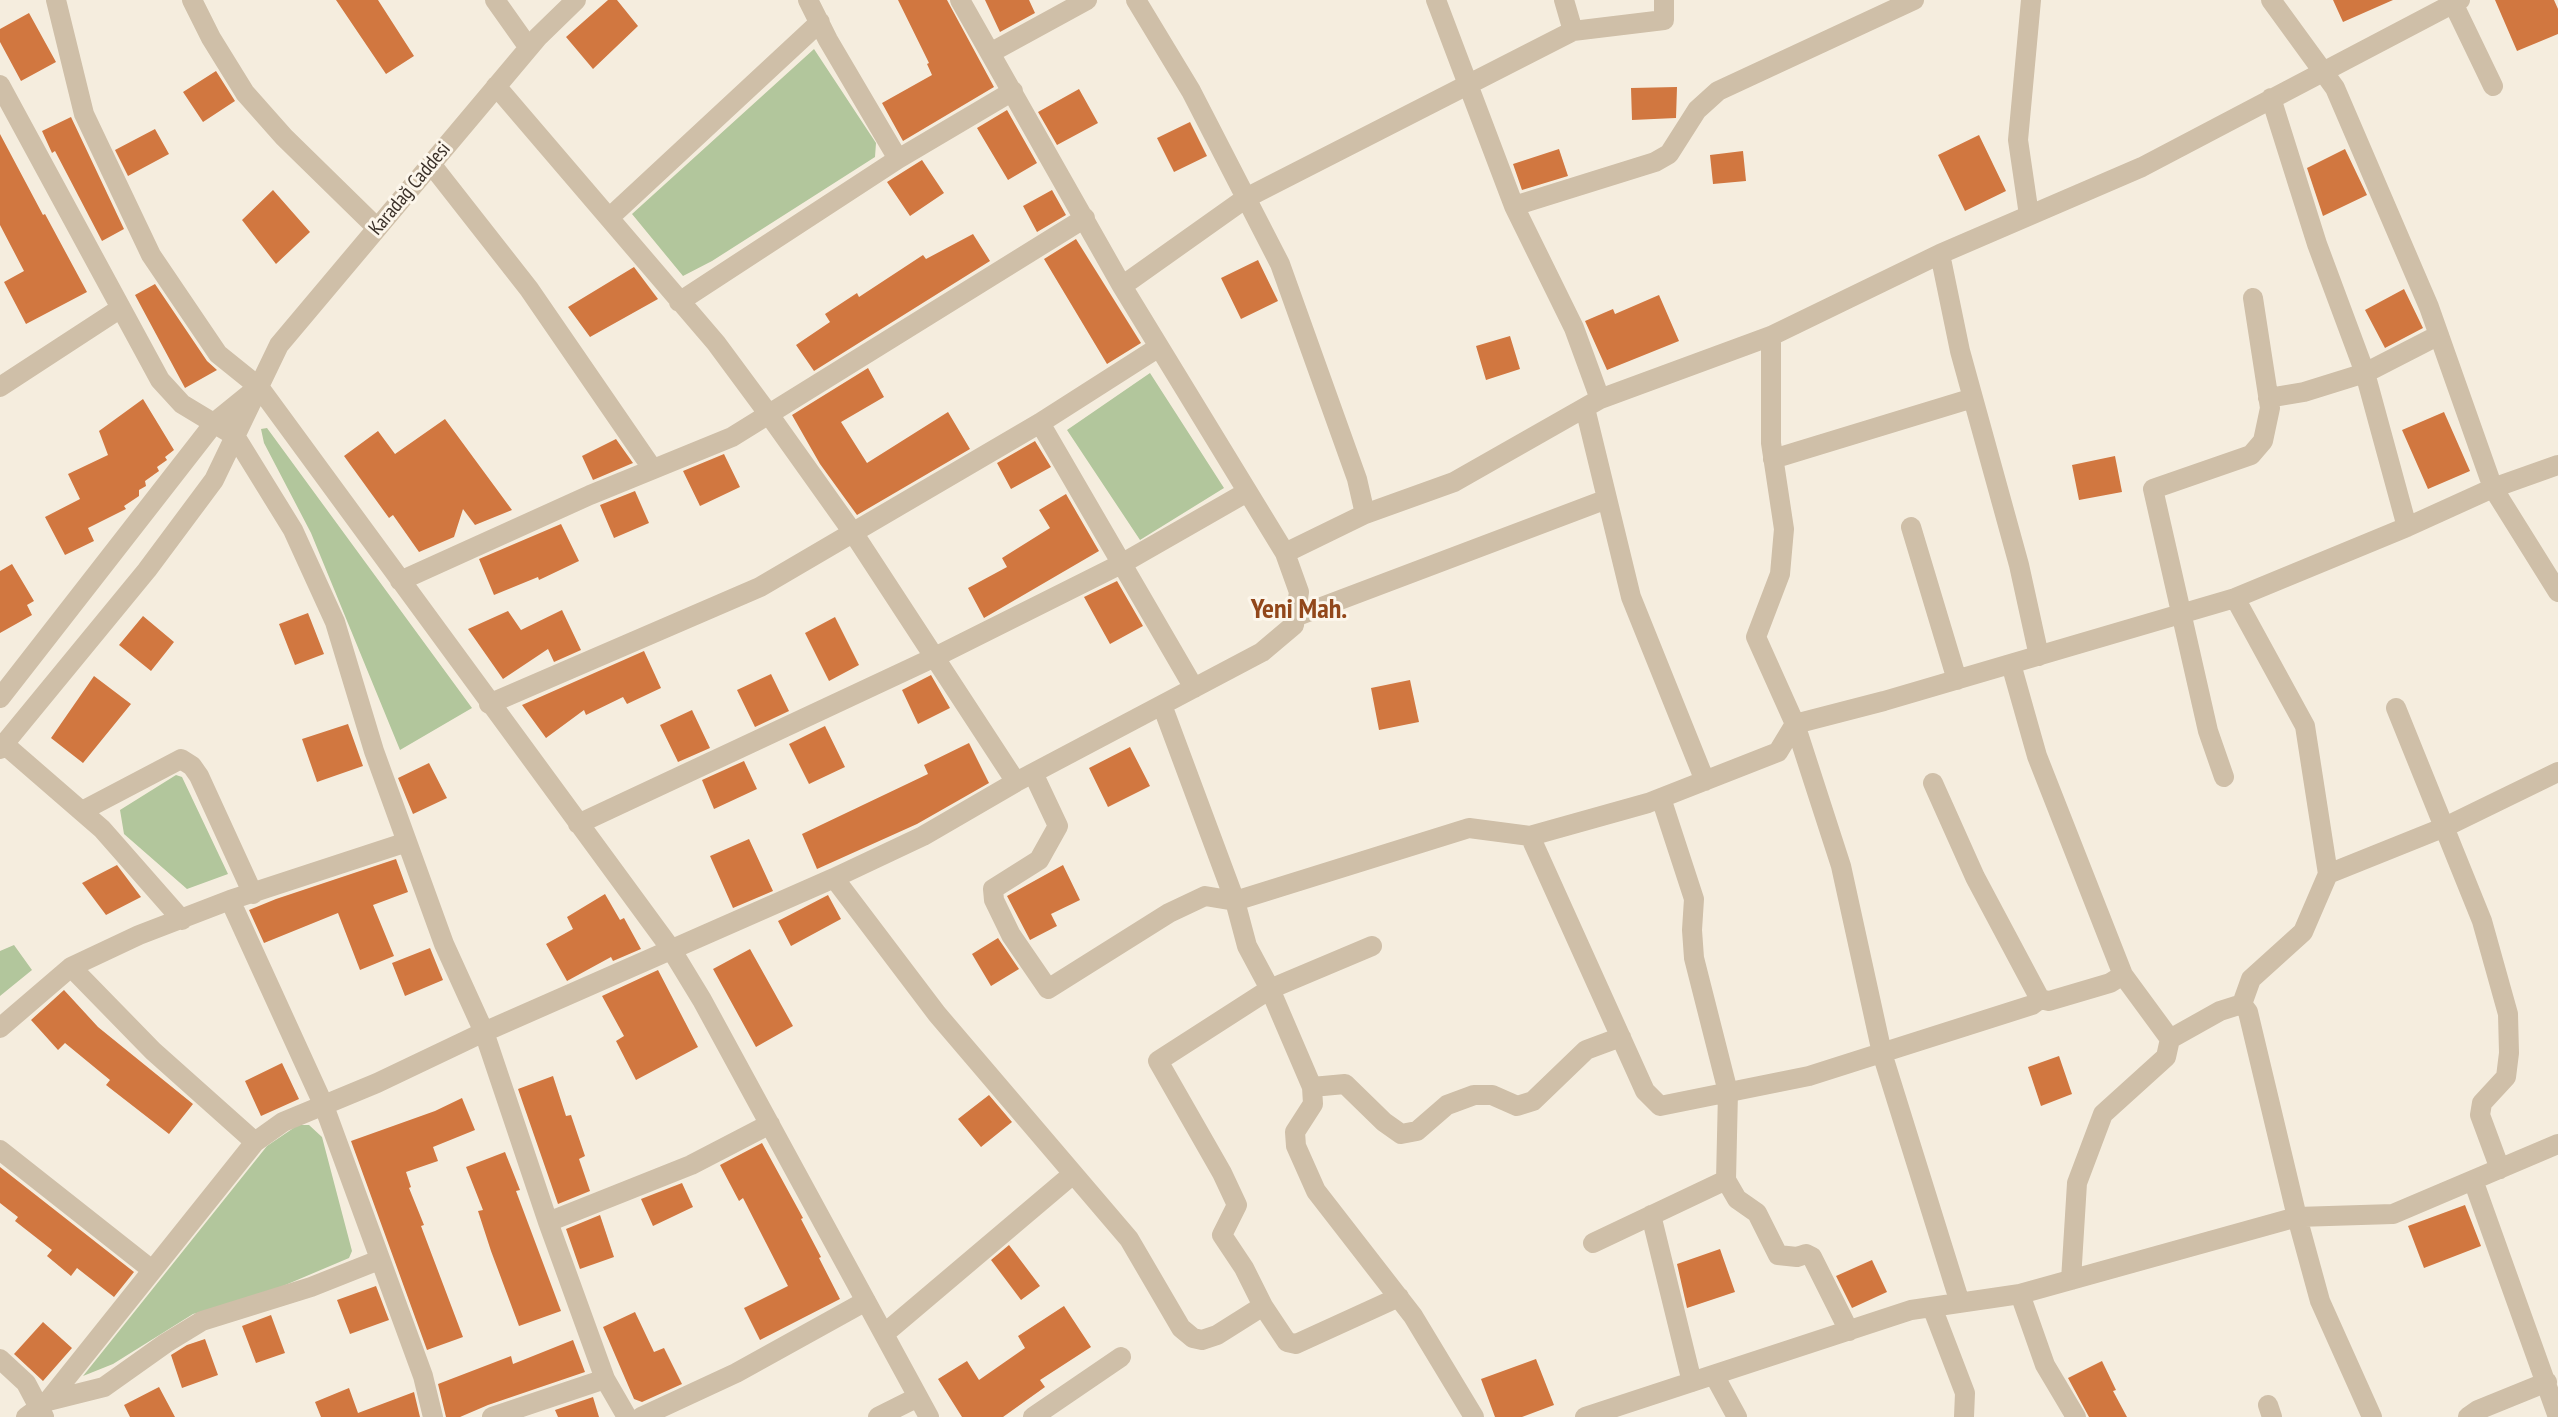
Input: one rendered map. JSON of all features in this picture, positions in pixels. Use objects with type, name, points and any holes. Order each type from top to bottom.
[{"type":"street","points":[[56,0],[84,114],[151,255],[218,354],[259,387],[671,949],[702,1000],[929,1417]]},
{"type":"street","points":[[192,0],[245,93],[284,137],[377,228]]},
{"type":"street","points":[[495,0],[529,48]]},
{"type":"street","name":"Karadağ Caddesi","points":[[2,747],[155,559],[214,480],[279,345],[496,86],[576,0]]},
{"type":"street","points":[[808,0],[898,159]]},
{"type":"street","points":[[39,1411],[255,1142],[283,1122],[923,836],[1025,777],[1262,652],[1294,625],[1299,592],[1285,553],[1122,286],[960,0]]},
{"type":"street","points":[[990,53],[1087,0]]},
{"type":"street","points":[[1136,0],[1191,91],[1280,264],[1357,479],[1365,514]]},
{"type":"street","points":[[1436,0],[1514,206],[1574,328],[1593,404],[1607,499],[1631,597],[1705,781]]},
{"type":"street","points":[[1564,0],[1573,31]]},
{"type":"street","points":[[1122,286],[1246,198],[1573,31],[1664,20],[1664,0]]},
{"type":"street","points":[[1514,206],[1655,162],[1669,154],[1697,110],[1718,91],[1914,0]]},
{"type":"street","points":[[2029,215],[2018,140],[2031,0]]},
{"type":"street","points":[[2271,0],[2323,70],[2341,102],[2439,335],[2493,488],[2558,592]]},
{"type":"street","points":[[1285,553],[1365,514],[1454,482],[1593,404],[1771,336],[1940,254],[2142,167],[2457,2],[2493,86]]},
{"type":"street","points":[[609,218],[820,22]]},
{"type":"street","points":[[0,85],[160,380],[182,404],[235,436],[293,530],[335,622],[374,751],[444,944],[484,1032],[605,1379],[627,1417]]},
{"type":"street","points":[[496,86],[716,343],[854,534],[935,657],[1058,826],[1039,860],[993,889],[994,900],[1011,935],[1048,989],[1169,913],[1205,896],[1235,901],[1469,828],[1530,836],[1661,798],[1778,752],[1795,724],[2235,598],[2493,488],[2558,465]]},
{"type":"street","points":[[679,302],[898,159],[1013,91]]},
{"type":"street","points":[[2271,98],[2317,244],[2365,373],[2407,527]]},
{"type":"street","points":[[431,164],[529,289],[652,468]]},
{"type":"street","points":[[400,581],[652,468],[732,437],[1085,218]]},
{"type":"street","points":[[1940,254],[2039,656]]},
{"type":"street","points":[[2224,777],[2208,731],[2153,489],[2251,455],[2263,441],[2270,408],[2253,298]]},
{"type":"street","points":[[0,387],[121,308]]},
{"type":"street","points":[[2268,398],[2304,392],[2365,373],[2439,335]]},
{"type":"street","points":[[1771,336],[1773,459],[1784,529],[1780,574],[1756,637],[1795,724],[1841,866],[1882,1053],[1960,1303]]},
{"type":"street","points":[[489,704],[760,587],[1040,423],[1159,347]]},
{"type":"street","points":[[0,698],[215,422],[259,387]]},
{"type":"street","points":[[1773,459],[1973,398]]},
{"type":"street","points":[[1040,423],[1194,688]]},
{"type":"street","points":[[578,824],[935,657],[1123,563],[1247,492]]},
{"type":"street","points":[[1295,617],[1607,499]]},
{"type":"street","points":[[1911,527],[1957,680]]},
{"type":"street","points":[[2235,598],[2305,726],[2328,874],[2303,932],[2251,979],[2242,1004]]},
{"type":"street","points":[[2011,664],[2037,756],[2123,975],[2170,1039]]},
{"type":"street","points":[[1162,705],[1235,901],[1247,946],[1270,989],[1312,1087],[1313,1104],[1295,1132],[1296,1146],[1316,1191],[1413,1316],[1474,1417]]},
{"type":"street","points":[[2396,708],[2482,921],[2508,1014],[2506,1077],[2482,1103],[2480,1115],[2500,1169]]},
{"type":"street","points":[[2,747],[102,829],[182,920]]},
{"type":"street","points":[[82,811],[181,759],[192,766],[199,776],[253,894]]},
{"type":"street","points":[[2328,874],[2445,827],[2558,772]]},
{"type":"street","points":[[1933,783],[1975,877],[2040,999]]},
{"type":"street","points":[[1661,798],[1694,899],[1694,958],[1728,1092],[1726,1180],[1737,1199],[1757,1213],[1778,1255],[1797,1257],[1806,1254],[1812,1257],[1849,1331]]},
{"type":"street","points":[[1530,836],[1645,1091],[1660,1106],[1809,1076],[2032,1005],[2040,999],[2049,1001],[2110,983],[2123,975]]},
{"type":"street","points":[[0,1028],[71,967],[139,935],[230,900],[407,842]]},
{"type":"street","points":[[834,878],[937,1014],[1129,1239],[1181,1328],[1193,1338],[1202,1340],[1217,1335],[1263,1306]]},
{"type":"street","points":[[230,900],[324,1106],[423,1376],[433,1417]]},
{"type":"street","points":[[1372,946],[1270,989],[1158,1061],[1237,1205],[1222,1235],[1287,1342],[1296,1344],[1399,1297]]},
{"type":"street","points":[[71,967],[153,1051],[255,1142]]},
{"type":"street","points":[[2071,1280],[2077,1183],[2103,1114],[2166,1057],[2170,1039],[2220,1011],[2242,1004]]},
{"type":"street","points":[[2242,1004],[2248,1012],[2320,1301],[2372,1417]]},
{"type":"street","points":[[1312,1087],[1345,1084],[1401,1134],[1417,1131],[1447,1105],[1474,1095],[1492,1095],[1517,1106],[1533,1101],[1586,1050],[1621,1037]]},
{"type":"street","points":[[548,1222],[691,1165],[770,1124]]},
{"type":"street","points":[[1585,1417],[1911,1310],[2020,1294],[2297,1217],[2393,1214],[2558,1144]]},
{"type":"street","points":[[0,1150],[152,1270]]},
{"type":"street","points":[[884,1334],[1073,1174]]},
{"type":"street","points":[[1593,1243],[1726,1180]]},
{"type":"street","points":[[2473,1180],[2558,1417]]},
{"type":"street","points":[[1651,1215],[1692,1382]]},
{"type":"street","points":[[39,1411],[104,1387],[202,1321],[311,1287],[379,1260]]},
{"type":"street","points":[[2020,1294],[2045,1365],[2076,1417]]},
{"type":"street","points":[[641,1417],[736,1373],[866,1301]]},
{"type":"street","points":[[1932,1307],[1965,1393],[1964,1417]]},
{"type":"street","points":[[1033,1417],[1121,1357]]},
{"type":"street","points":[[0,1359],[26,1383],[39,1411]]},
{"type":"street","points":[[1714,1375],[1737,1417]]},
{"type":"street","points":[[492,1417],[605,1379]]},
{"type":"street","points":[[2468,1417],[2547,1382]]},
{"type":"street","points":[[878,1417],[918,1397]]},
{"type":"green space","points":[[814,49],[876,143],[875,157],[712,261],[683,276],[632,214]]},
{"type":"green space","points":[[1150,373],[1224,488],[1140,540],[1067,430]]},
{"type":"green space","points":[[267,428],[472,708],[400,750],[311,533],[264,443],[261,429]]},
{"type":"green space","points":[[176,775],[182,777],[228,874],[187,889],[124,834],[120,810]]},
{"type":"green space","points":[[14,945],[32,970],[0,996],[0,951]]},
{"type":"green space","points":[[298,1125],[309,1125],[322,1137],[352,1251],[349,1258],[257,1297],[193,1314],[113,1364],[83,1376],[267,1146]]},
{"type":"building","points":[[336,0],[378,0],[414,56],[386,74]]},
{"type":"building","points":[[608,0],[617,0],[638,26],[593,69],[566,37]]},
{"type":"building","points":[[898,0],[947,0],[994,87],[903,141],[882,103],[932,75]]},
{"type":"building","points":[[985,0],[1029,0],[1035,13],[1000,32]]},
{"type":"building","points":[[2333,0],[2393,0],[2343,22]]},
{"type":"building","points":[[2495,0],[2554,0],[2558,9],[2558,34],[2517,51]]},
{"type":"building","points":[[29,13],[56,62],[21,81],[0,42],[0,29]]},
{"type":"building","points":[[216,71],[235,101],[203,122],[183,92]]},
{"type":"building","points":[[1677,87],[1676,118],[1632,120],[1631,88]]},
{"type":"building","points":[[1079,89],[1098,123],[1057,145],[1038,112]]},
{"type":"building","points":[[1007,110],[1037,163],[1008,180],[977,128]]},
{"type":"building","points":[[71,117],[124,229],[102,241],[42,131]]},
{"type":"building","points":[[1190,122],[1207,156],[1174,172],[1157,138]]},
{"type":"building","points":[[155,129],[169,154],[128,176],[115,150]]},
{"type":"building","points":[[0,134],[87,292],[26,324],[4,282],[24,271],[0,225]]},
{"type":"building","points":[[1979,135],[2006,191],[1965,211],[1938,155]]},
{"type":"building","points":[[1559,149],[1568,176],[1522,190],[1513,164]]},
{"type":"building","points":[[2345,149],[2367,195],[2323,216],[2307,168]]},
{"type":"building","points":[[1743,151],[1746,181],[1713,184],[1710,155]]},
{"type":"building","points":[[922,160],[944,193],[910,216],[887,182]]},
{"type":"building","points":[[273,190],[310,232],[276,264],[242,220]]},
{"type":"building","points":[[1052,190],[1066,215],[1037,232],[1023,206]]},
{"type":"building","points":[[973,234],[990,261],[814,371],[796,345],[830,322],[825,314],[857,293],[859,297],[923,255],[926,259]]},
{"type":"building","points":[[1076,239],[1141,343],[1107,364],[1044,259]]},
{"type":"building","points":[[1258,260],[1278,301],[1241,319],[1221,278]]},
{"type":"building","points":[[634,267],[658,299],[590,337],[568,307]]},
{"type":"building","points":[[155,284],[207,361],[217,370],[185,388],[135,295]]},
{"type":"building","points":[[2404,289],[2423,328],[2385,348],[2365,310]]},
{"type":"building","points":[[1659,295],[1679,341],[1607,370],[1585,321],[1613,309],[1615,314]]},
{"type":"building","points":[[1510,336],[1520,369],[1486,380],[1476,346]]},
{"type":"building","points":[[868,368],[884,397],[841,422],[867,463],[948,412],[970,449],[857,515],[820,464],[792,415]]},
{"type":"building","points":[[143,399],[174,450],[157,467],[159,471],[145,481],[146,486],[139,490],[139,496],[124,506],[126,509],[88,528],[94,541],[65,555],[45,517],[80,499],[68,474],[108,455],[99,431]]},
{"type":"building","points":[[2444,412],[2470,471],[2428,489],[2402,430]]},
{"type":"building","points":[[445,419],[512,510],[475,525],[463,509],[454,537],[419,552],[393,515],[389,518],[344,456],[378,431],[395,454]]},
{"type":"building","points":[[616,439],[633,463],[593,480],[582,456]]},
{"type":"building","points":[[1035,441],[1051,467],[1011,489],[997,463]]},
{"type":"building","points":[[724,454],[740,487],[700,506],[683,471]]},
{"type":"building","points":[[2115,456],[2122,492],[2079,500],[2072,465]]},
{"type":"building","points":[[635,491],[649,523],[614,538],[600,505]]},
{"type":"building","points":[[1066,494],[1099,551],[984,618],[968,588],[1007,567],[1002,558],[1050,528],[1039,510]]},
{"type":"building","points":[[561,524],[579,561],[539,580],[538,577],[494,595],[479,559]]},
{"type":"building","points":[[12,564],[34,601],[27,605],[32,615],[0,633],[0,571]]},
{"type":"building","points":[[1117,581],[1143,626],[1110,644],[1084,597]]},
{"type":"building","points":[[562,610],[581,650],[554,662],[548,649],[503,679],[468,629],[508,611],[521,630]]},
{"type":"building","points":[[308,613],[324,654],[295,665],[279,624]]},
{"type":"building","points":[[143,616],[174,642],[151,671],[119,645]]},
{"type":"building","points":[[835,617],[859,665],[829,681],[805,633]]},
{"type":"building","points":[[644,651],[661,688],[627,704],[623,697],[586,715],[584,710],[546,738],[522,705]]},
{"type":"building","points":[[771,674],[789,711],[755,727],[737,690]]},
{"type":"building","points":[[931,675],[950,708],[918,724],[902,690]]},
{"type":"building","points":[[94,676],[131,704],[83,763],[51,738]]},
{"type":"building","points":[[1410,680],[1419,722],[1379,730],[1371,688]]},
{"type":"building","points":[[692,710],[710,748],[678,762],[660,725]]},
{"type":"building","points":[[348,724],[363,766],[317,782],[302,739]]},
{"type":"building","points":[[825,726],[845,767],[809,784],[789,744]]},
{"type":"building","points":[[969,743],[989,783],[917,824],[817,869],[802,834],[928,774],[924,765]]},
{"type":"building","points":[[1130,747],[1150,786],[1108,807],[1089,768]]},
{"type":"building","points":[[744,761],[757,789],[714,809],[702,780]]},
{"type":"building","points":[[429,763],[447,798],[413,814],[398,778]]},
{"type":"building","points":[[749,839],[773,891],[733,908],[710,856]]},
{"type":"building","points":[[396,859],[408,892],[373,905],[394,956],[360,970],[338,913],[264,943],[249,910]]},
{"type":"building","points":[[117,865],[141,897],[106,915],[82,883]]},
{"type":"building","points":[[1063,865],[1080,900],[1051,914],[1057,926],[1030,940],[1007,896]]},
{"type":"building","points":[[605,894],[620,920],[624,918],[641,949],[613,961],[611,957],[567,981],[546,944],[573,929],[567,917]]},
{"type":"building","points":[[828,895],[841,919],[791,946],[778,921]]},
{"type":"building","points":[[998,938],[1019,969],[991,986],[972,954]]},
{"type":"building","points":[[430,948],[443,980],[405,996],[392,963]]},
{"type":"building","points":[[750,949],[793,1026],[756,1047],[713,969]]},
{"type":"building","points":[[658,970],[698,1047],[636,1080],[616,1041],[624,1036],[602,996]]},
{"type":"building","points":[[64,990],[98,1027],[193,1104],[169,1134],[106,1085],[110,1080],[65,1043],[58,1050],[31,1020]]},
{"type":"building","points":[[2059,1056],[2072,1094],[2041,1106],[2028,1067]]},
{"type":"building","points":[[282,1063],[299,1099],[261,1116],[245,1081]]},
{"type":"building","points":[[553,1076],[566,1116],[571,1115],[585,1156],[579,1159],[590,1191],[558,1204],[518,1089]]},
{"type":"building","points":[[989,1095],[1012,1122],[981,1147],[958,1119]]},
{"type":"building","points":[[462,1098],[475,1130],[433,1147],[438,1161],[406,1172],[424,1225],[421,1226],[463,1337],[427,1350],[351,1141]]},
{"type":"building","points":[[762,1143],[803,1218],[840,1299],[760,1340],[744,1308],[788,1286],[743,1198],[739,1201],[720,1165]]},
{"type":"building","points":[[505,1152],[520,1190],[516,1191],[561,1311],[519,1326],[491,1251],[478,1211],[483,1210],[466,1167]]},
{"type":"building","points":[[0,1167],[134,1272],[114,1297],[77,1268],[71,1276],[47,1256],[52,1250],[15,1221],[18,1217],[0,1203]]},
{"type":"building","points":[[682,1183],[693,1207],[653,1226],[641,1199]]},
{"type":"building","points":[[2465,1205],[2481,1246],[2424,1268],[2408,1226]]},
{"type":"building","points":[[600,1215],[614,1257],[580,1269],[566,1229]]},
{"type":"building","points":[[1009,1245],[1040,1286],[1021,1300],[991,1260]]},
{"type":"building","points":[[1720,1249],[1735,1292],[1687,1308],[1677,1264]]},
{"type":"building","points":[[1872,1260],[1887,1292],[1852,1308],[1836,1276]]},
{"type":"building","points":[[376,1286],[389,1320],[350,1334],[337,1300]]},
{"type":"building","points":[[1064,1306],[1091,1347],[1040,1380],[1045,1387],[1003,1417],[962,1417],[938,1379],[967,1361],[979,1380],[1025,1348],[1018,1336]]},
{"type":"building","points":[[635,1312],[654,1352],[664,1348],[682,1384],[642,1402],[634,1399],[603,1327]]},
{"type":"building","points":[[271,1315],[285,1353],[256,1363],[242,1326]]},
{"type":"building","points":[[43,1322],[72,1348],[43,1381],[14,1354]]},
{"type":"building","points":[[205,1339],[218,1375],[182,1388],[171,1355]]},
{"type":"building","points":[[573,1340],[585,1372],[460,1417],[446,1417],[438,1384],[511,1356],[513,1364]]},
{"type":"building","points":[[1536,1359],[1554,1405],[1522,1417],[1495,1417],[1481,1379]]},
{"type":"building","points":[[2102,1361],[2127,1417],[2089,1417],[2068,1378]]},
{"type":"building","points":[[159,1387],[175,1417],[130,1417],[124,1405]]},
{"type":"building","points":[[349,1388],[358,1413],[414,1392],[420,1417],[321,1417],[315,1402]]},
{"type":"building","points":[[593,1397],[599,1417],[558,1417],[555,1410]]},
{"type":"district","name":"Yeni Mah.","points":[[1299,610]]}]
